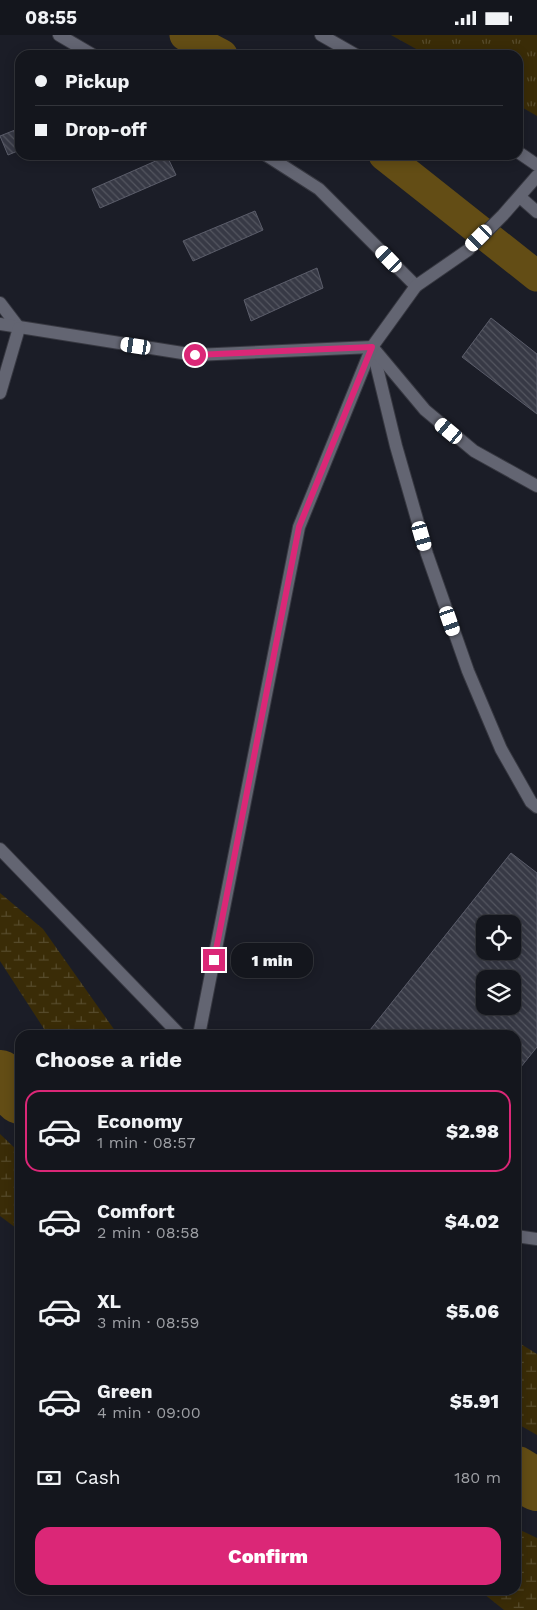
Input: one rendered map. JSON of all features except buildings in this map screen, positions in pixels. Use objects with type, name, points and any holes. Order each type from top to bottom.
[{"type":"main road","points":[[59,35],[85,50]]},
{"type":"main road","points":[[321,35],[347,50]]},
{"type":"main road","points":[[523,156],[537,165]]},
{"type":"main road","points":[[274,160],[319,189],[416,286]]},
{"type":"main road","points":[[201,1030],[299,527],[372,347],[416,286],[468,250],[520,197],[537,176]]},
{"type":"main road","points":[[520,197],[537,212]]},
{"type":"main road","points":[[0,303],[19,328]]},
{"type":"main road","points":[[0,323],[19,328],[195,355],[372,347]]},
{"type":"main road","points":[[0,393],[19,328]]},
{"type":"main road","points":[[372,347],[425,410],[474,451],[537,486]]},
{"type":"main road","points":[[372,347],[396,446],[427,554],[468,671],[502,749],[531,802],[537,807]]},
{"type":"main road","points":[[0,849],[175,1030]]},
{"type":"main road","points":[[521,1237],[537,1239]]},
{"type":"green space","points":[[391,35],[537,35],[537,116],[523,108],[523,50],[418,50]]},
{"type":"green space","points":[[0,893],[43,929],[114,1030],[45,1030],[0,961]]},
{"type":"green space","points":[[0,1134],[15,1148],[15,1227],[0,1216]]},
{"type":"green space","points":[[521,1344],[537,1354],[537,1435],[521,1426]]},
{"type":"green space","points":[[521,1530],[537,1538],[537,1610],[504,1610],[485,1595],[521,1595]]},
{"type":"waterway","points":[[185,35],[213,50]]},
{"type":"waterway","points":[[390,160],[537,276]]},
{"type":"waterway","points":[[0,1076],[15,1092]]},
{"type":"waterway","points":[[521,1475],[537,1485]]},
{"type":"route","points":[[195,355],[372,347],[299,527],[214,960]]}]
